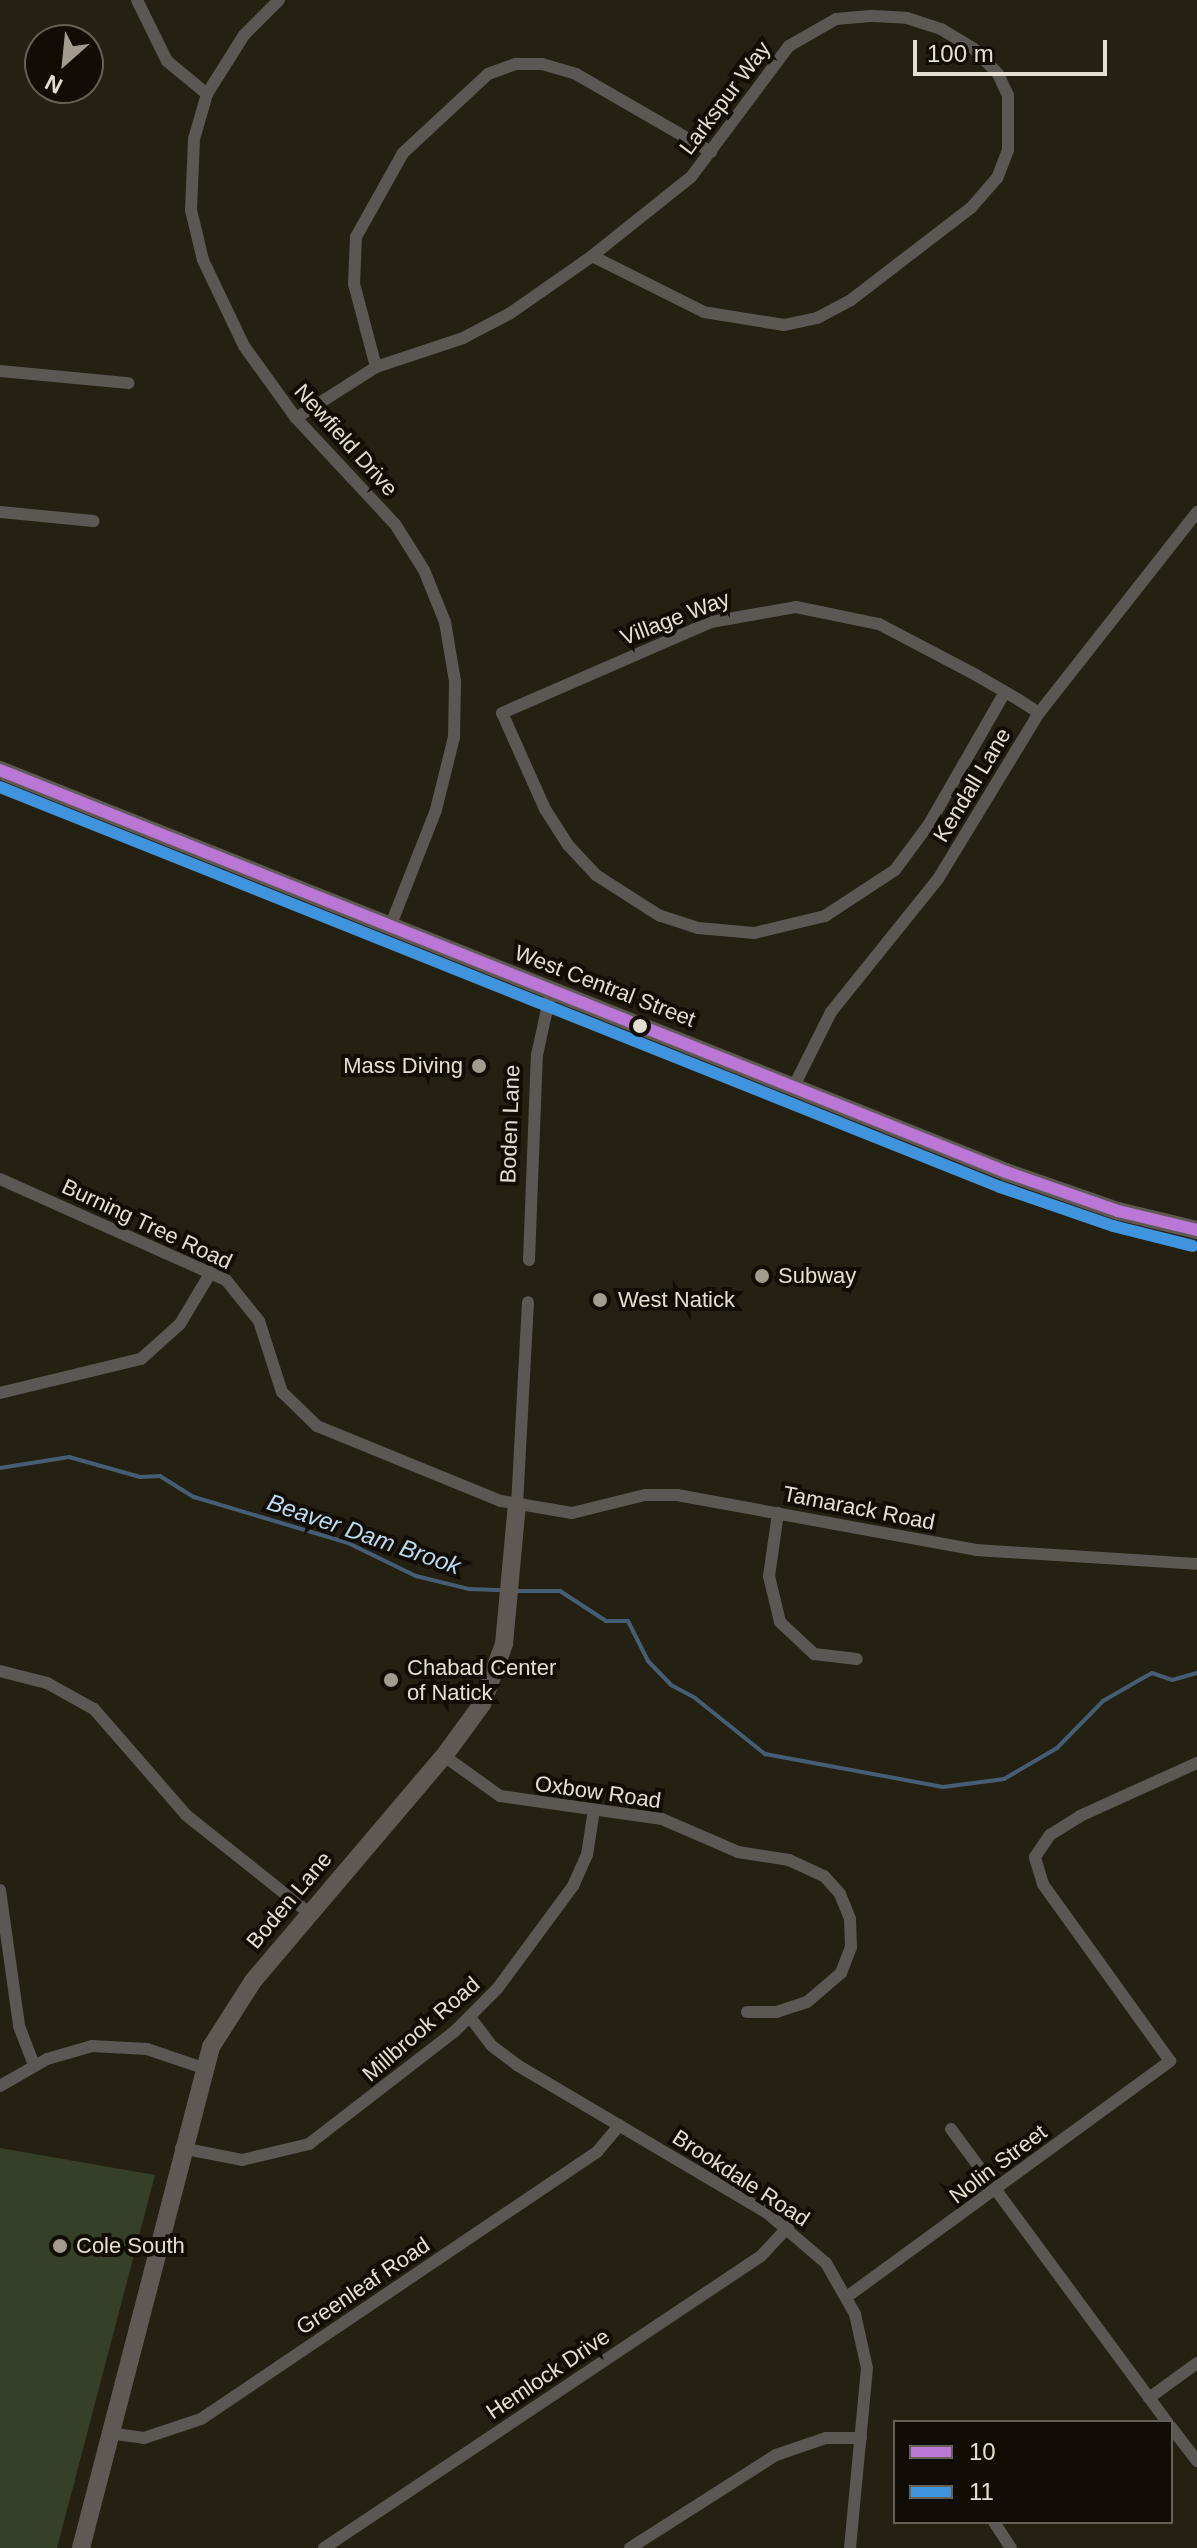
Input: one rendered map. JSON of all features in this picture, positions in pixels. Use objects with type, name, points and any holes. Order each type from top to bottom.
[{"type":"main road","name":"West Central Street","points":[[0,770],[1070,1196],[1197,1230]]},
{"type":"main road","name":"Boden Lane","points":[[81,2548],[203,2068],[229,2013],[309,1913],[444,1756],[489,1691],[504,1644],[517,1505]]},
{"type":"street","points":[[137,0],[167,61],[207,94]]},
{"type":"street","name":"Newfield Drive","points":[[279,0],[244,35],[207,94],[191,163],[196,235],[236,333],[296,418],[409,545],[436,594],[452,652],[456,708],[449,761],[390,927]]},
{"type":"street","name":"Larkspur Way","points":[[907,18],[941,29],[974,49],[998,74],[1008,95],[1008,150],[997,178],[972,207],[851,300],[817,318],[784,325],[704,312],[592,256],[656,210],[711,152],[789,46],[836,19],[907,18]]},
{"type":"street","points":[[376,367],[354,284],[356,237],[403,153],[488,74],[516,64],[542,64],[576,74],[711,152]]},
{"type":"street","points":[[296,418],[376,367],[474,332],[592,256]]},
{"type":"street","points":[[0,371],[128,383]]},
{"type":"street","points":[[0,512],[94,521]]},
{"type":"street","name":"Kendall Lane","points":[[794,1086],[831,1012],[938,879],[1039,713],[1197,512]]},
{"type":"street","name":"Village Way","points":[[1005,692],[919,839],[883,881],[825,916],[745,933],[660,916],[596,875],[545,809],[502,713],[711,622],[796,607],[879,624],[1005,692],[1039,713]]},
{"type":"street","name":"Boden Lane","points":[[529,1260],[538,1045],[551,991]]},
{"type":"street","name":"Burning Tree Road","points":[[0,1179],[211,1272],[251,1306],[282,1392],[304,1417],[348,1441],[517,1505]]},
{"type":"street","points":[[0,1393],[141,1359],[180,1324],[211,1272]]},
{"type":"street","name":"Boden Lane","points":[[517,1505],[528,1302]]},
{"type":"street","name":"Tamarack Road","points":[[517,1505],[587,1512],[661,1494],[976,1550],[1197,1564]]},
{"type":"street","points":[[778,1513],[769,1576],[780,1622],[814,1654],[841,1661],[857,1659]]},
{"type":"street","points":[[0,1671],[47,1683],[94,1709],[186,1815],[309,1913]]},
{"type":"street","name":"Oxbow Road","points":[[444,1756],[500,1796],[662,1819],[738,1852],[801,1863],[824,1876],[840,1894],[850,1919],[851,1947],[832,1984],[792,2009],[747,2012]]},
{"type":"street","name":"Nolin Street","points":[[848,2296],[1170,2061],[1043,1884],[1035,1857],[1050,1835],[1080,1816],[1197,1763]]},
{"type":"street","name":"Millbrook Road","points":[[181,2148],[242,2160],[309,2144],[470,2017],[573,1886],[587,1855],[594,1810]]},
{"type":"street","points":[[0,1890],[19,2026],[34,2065]]},
{"type":"street","name":"Brookdale Road","points":[[470,2017],[504,2056],[788,2227],[826,2263],[848,2296],[867,2368],[850,2548]]},
{"type":"street","points":[[0,2086],[34,2065],[75,2050],[110,2045],[147,2049],[203,2068]]},
{"type":"street","name":"Greenleaf Road","points":[[109,2433],[144,2438],[201,2419],[597,2152],[620,2125]]},
{"type":"street","points":[[951,2129],[1166,2420]]},
{"type":"street","name":"Hemlock Drive","points":[[324,2548],[761,2256],[788,2227]]},
{"type":"street","points":[[1149,2398],[1197,2363]]},
{"type":"street","points":[[1173,2430],[1197,2461]]},
{"type":"street","points":[[630,2548],[776,2455],[826,2438],[861,2438]]},
{"type":"street","points":[[995,2524],[1011,2548]]},
{"type":"green space","points":[[0,2148],[155,2175],[57,2548],[0,2548]]},
{"type":"waterway","name":"Beaver Dam Brook","points":[[0,1468],[69,1457],[140,1477],[160,1476],[194,1497],[348,1543],[416,1576],[469,1589],[503,1590]]},
{"type":"waterway","name":"Beaver Dam Brook","points":[[516,1591],[560,1591],[606,1621],[628,1621],[648,1661],[671,1685],[695,1698],[765,1754],[943,1787],[1004,1779],[1057,1748],[1103,1701],[1152,1673],[1172,1680],[1197,1673]]},
{"type":"transit line","name":"10","points":[[0,770],[1006,1172],[1118,1211],[1197,1230]]},
{"type":"transit line","name":"11","points":[[0,787],[1000,1187],[1113,1226],[1193,1246]]},
{"type":"place","name":"Mass Diving","points":[[479,1066]]},
{"type":"place","name":"Subway","points":[[762,1276]]},
{"type":"place","name":"West Natick","points":[[600,1300]]},
{"type":"place","name":"Chabad Center of Natick","points":[[391,1680]]},
{"type":"place","name":"Cole South","points":[[60,2246]]}]
